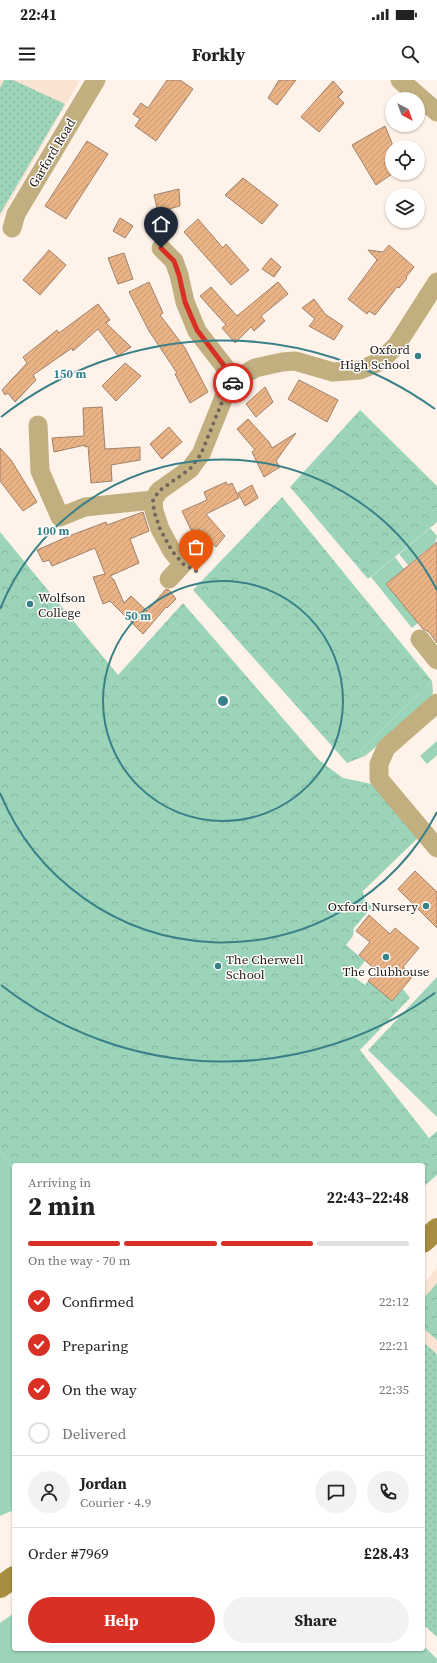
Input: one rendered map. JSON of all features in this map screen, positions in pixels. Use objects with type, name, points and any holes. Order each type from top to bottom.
[{"type":"main road","points":[[425,1240],[437,1229]]},
{"type":"main road","points":[[0,1587],[12,1578]]},
{"type":"street","name":"Garford Road","points":[[12,228],[16,214],[96,80]]},
{"type":"street","points":[[400,80],[437,112]]},
{"type":"street","points":[[161,248],[174,261],[179,275],[185,302],[197,330],[235,380]]},
{"type":"street","points":[[169,579],[189,567],[172,551],[160,529],[154,511],[153,500],[159,491],[190,469],[201,454],[224,397],[235,380],[255,368],[282,362],[295,361],[333,372],[360,370],[379,362],[396,346],[437,282]]},
{"type":"street","points":[[38,425],[40,471],[60,517],[85,507],[153,500]]},
{"type":"street","points":[[420,639],[437,660]]},
{"type":"street","points":[[437,703],[386,748],[379,764],[379,778],[437,848]]},
{"type":"shaded area","points":[[0,80],[80,80],[0,219]]},
{"type":"shaded area","points":[[437,1268],[437,1354],[425,1344],[425,1283]]},
{"type":"green space","points":[[4,80],[13,80],[65,104],[0,214],[0,88]]},
{"type":"green space","points":[[360,410],[437,486],[437,522],[368,579],[290,487]]},
{"type":"green space","points":[[282,497],[432,681],[360,751],[365,756],[347,763],[193,590]]},
{"type":"green space","points":[[430,528],[437,536],[435,543],[408,565],[399,554]]},
{"type":"green space","name":"The Cherwell School","points":[[0,532],[118,675],[183,603],[319,760],[343,778],[377,785],[420,836],[363,891],[364,899],[372,907],[354,928],[353,936],[346,945],[365,961],[353,976],[365,985],[368,981],[392,1001],[403,989],[410,998],[360,1050],[429,1138],[437,1131],[437,1175],[425,1185],[425,1163],[12,1163],[12,1168],[0,1150]]},
{"type":"green space","points":[[395,557],[404,569],[386,584],[418,623],[412,628],[371,577]]},
{"type":"green space","points":[[432,681],[433,692],[429,703],[365,756],[360,751]]},
{"type":"green space","points":[[437,741],[437,755],[427,764],[420,756]]},
{"type":"green space","points":[[437,977],[437,1117],[368,1050]]},
{"type":"green space","points":[[0,1150],[12,1168],[12,1511],[0,1516]]},
{"type":"green space","points":[[437,1283],[437,1340],[425,1330],[425,1297]]},
{"type":"green space","points":[[425,1344],[437,1354],[437,1637],[425,1626]]},
{"type":"green space","points":[[12,1614],[12,1651],[425,1651],[425,1647],[437,1659],[437,1663],[0,1663],[0,1623]]},
{"type":"building","points":[[167,80],[180,80],[193,89],[156,141],[135,126],[140,119],[133,114],[141,103],[148,108]]},
{"type":"building","points":[[279,80],[296,80],[277,105],[268,98]]},
{"type":"building","points":[[333,81],[343,92],[338,97],[344,103],[319,132],[301,117]]},
{"type":"building","points":[[385,126],[385,132],[387,132],[391,140],[385,140],[385,179],[376,185],[352,145]]},
{"type":"building","points":[[87,141],[108,154],[66,219],[45,206]]},
{"type":"building","points":[[243,178],[278,205],[262,224],[225,195]]},
{"type":"building","points":[[179,189],[180,206],[158,212],[154,195]]},
{"type":"building","points":[[120,218],[133,226],[125,238],[113,231]]},
{"type":"building","points":[[198,219],[223,248],[226,244],[249,270],[231,285],[184,232]]},
{"type":"building","points":[[389,245],[414,267],[399,288],[397,287],[375,315],[369,311],[367,314],[348,299],[377,260],[368,250],[383,252]]},
{"type":"building","points":[[49,250],[66,265],[40,295],[23,280]]},
{"type":"building","points":[[124,253],[133,279],[118,284],[108,258]]},
{"type":"building","points":[[271,258],[281,267],[274,277],[262,269]]},
{"type":"building","points":[[149,282],[163,313],[160,315],[185,348],[208,392],[190,403],[175,374],[177,373],[149,331],[129,292]]},
{"type":"building","points":[[278,282],[288,294],[261,316],[265,321],[254,331],[251,327],[235,343],[222,328],[226,325],[200,296],[211,287],[237,316]]},
{"type":"building","points":[[314,299],[325,314],[343,326],[334,340],[309,326],[315,319],[302,308]]},
{"type":"building","points":[[98,304],[110,320],[106,323],[131,347],[118,356],[98,329],[73,351],[72,348],[33,375],[36,380],[15,402],[8,393],[5,395],[2,390],[27,363],[23,357],[57,330],[59,333]]},
{"type":"building","points":[[125,363],[141,376],[116,401],[102,386]]},
{"type":"building","points":[[299,380],[338,400],[327,422],[288,399]]},
{"type":"building","points":[[265,387],[273,402],[256,417],[246,404]]},
{"type":"building","points":[[102,407],[105,449],[140,447],[140,460],[111,465],[112,481],[91,483],[88,446],[85,447],[85,445],[54,452],[52,438],[84,436],[83,408]]},
{"type":"building","points":[[248,419],[269,442],[272,448],[296,433],[276,461],[280,467],[264,477],[252,452],[255,450],[237,429]]},
{"type":"building","points":[[169,427],[182,442],[162,459],[150,444]]},
{"type":"building","points":[[0,448],[11,460],[37,502],[23,511],[0,481]]},
{"type":"building","points":[[226,482],[228,485],[232,483],[239,498],[206,514],[225,536],[216,547],[198,531],[193,534],[182,511],[207,500],[204,492]]},
{"type":"building","points":[[252,485],[258,498],[245,506],[238,493]]},
{"type":"building","points":[[143,512],[149,531],[130,539],[139,563],[110,576],[114,580],[124,603],[131,596],[147,611],[166,589],[169,590],[176,599],[167,608],[166,607],[143,634],[110,601],[103,604],[93,577],[105,574],[95,548],[52,566],[49,560],[43,562],[37,550],[106,522],[107,525]]},
{"type":"building","points":[[437,542],[437,643],[429,632],[423,629],[386,584]]},
{"type":"building","name":"Oxford Nursery","points":[[415,871],[437,892],[437,928],[398,889]]},
{"type":"building","name":"The Clubhouse","points":[[369,915],[390,934],[395,928],[419,948],[403,967],[413,976],[392,1001],[368,981],[377,971],[359,955],[370,942],[356,931]]},
{"type":"way so far","points":[[196,571],[183,564],[172,551],[160,529],[154,511],[153,500],[159,491],[190,469],[201,454],[224,397],[233,383]]},
{"type":"place","name":"Oxford High School","points":[[418,356]]},
{"type":"place","name":"Wolfson College","points":[[30,604]]},
{"type":"place","name":"Oxford Nursery","points":[[426,906]]},
{"type":"place","name":"The Clubhouse","points":[[386,957]]},
{"type":"place","name":"The Cherwell School","points":[[218,966]]},
{"type":"route","points":[[161,248],[174,261],[190,317],[197,330],[235,380],[233,383]]}]
